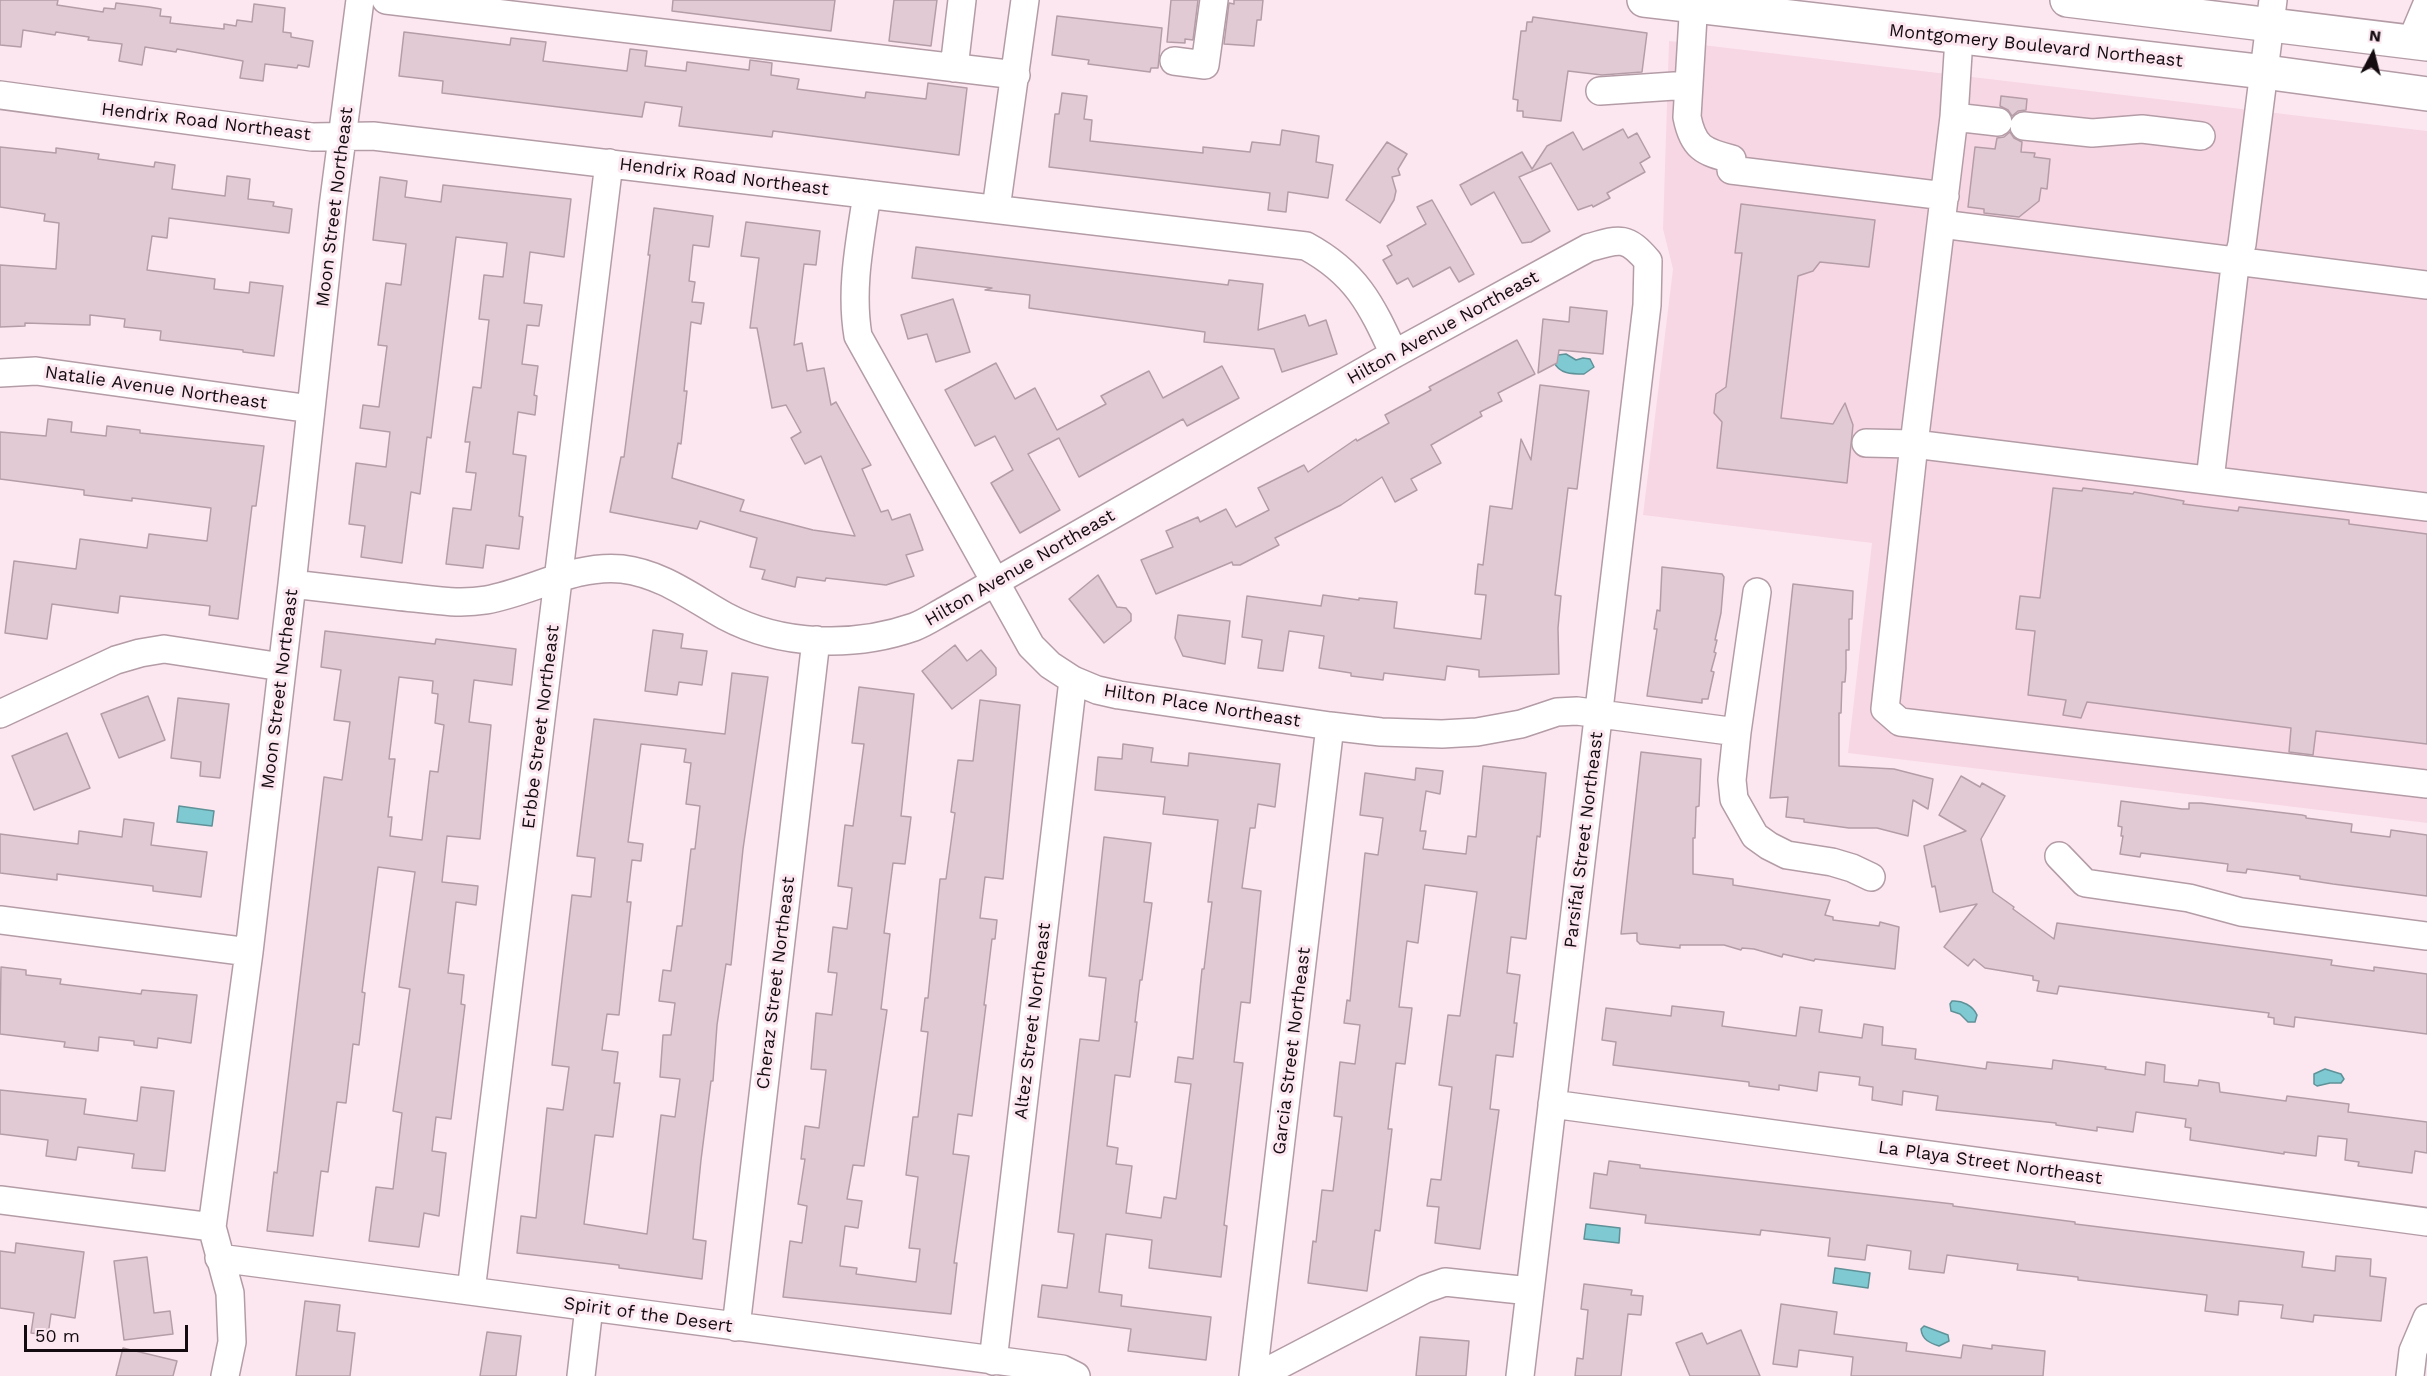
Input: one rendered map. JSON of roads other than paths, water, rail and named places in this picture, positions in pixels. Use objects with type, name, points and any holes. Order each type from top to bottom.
[{"type":"main road","name":"Montgomery Boulevard Northeast","points":[[1644,0],[1694,3],[1959,38],[2265,72],[2427,94]]},
{"type":"main road","points":[[2067,0],[2271,12],[2419,43]]},
{"type":"street","name":"Moon Street Northeast","points":[[225,1376],[232,1342],[230,1293],[212,1227],[249,952],[333,207],[360,0]]},
{"type":"street","points":[[386,0],[1016,75]]},
{"type":"street","points":[[954,68],[962,0]]},
{"type":"street","points":[[996,209],[1025,0]]},
{"type":"street","points":[[1174,61],[1205,65],[1214,0]]},
{"type":"street","points":[[1694,3],[1687,117],[1695,142],[1731,164],[1944,196]]},
{"type":"street","points":[[2419,43],[2427,4]]},
{"type":"street","points":[[2210,480],[2234,273],[2242,244],[2271,12]]},
{"type":"street","points":[[1959,38],[1954,117],[1914,444],[1886,709],[1900,722],[2427,784]]},
{"type":"street","points":[[1600,91],[1689,85]]},
{"type":"street","name":"Hendrix Road Northeast","points":[[0,95],[312,137],[374,136],[1306,246],[1330,259],[1357,285],[1394,354]]},
{"type":"street","points":[[1954,117],[2092,134],[2142,129],[2201,136]]},
{"type":"street","name":"Erbbe Street Northeast","points":[[471,1291],[609,163]]},
{"type":"street","name":"Hilton Place Northeast","points":[[867,194],[854,285],[854,311],[858,336],[1031,646],[1050,665],[1073,680],[1119,695],[1381,732],[1442,734],[1477,732],[1521,724],[1557,712],[1577,711],[1737,732]]},
{"type":"street","points":[[1941,225],[2427,285]]},
{"type":"street","name":"Hilton Avenue Northeast","points":[[292,584],[455,603],[486,600],[559,578],[596,570],[621,569],[654,576],[756,630],[816,640],[850,641],[880,637],[916,626],[1394,354],[1588,248],[1614,241],[1635,244],[1648,261],[1647,305]]},
{"type":"street","name":"Parsifal Street Northeast","points":[[1520,1376],[1647,305]]},
{"type":"street","name":"Natalie Avenue Northeast","points":[[0,373],[36,371],[311,409]]},
{"type":"street","points":[[1866,443],[1914,444],[2427,507]]},
{"type":"street","points":[[1757,592],[1737,732],[1732,780],[1734,799],[1755,836],[1769,846],[1787,855],[1832,862],[1871,877]]},
{"type":"street","name":"Cheraz Street Northeast","points":[[736,1327],[816,640]]},
{"type":"street","points":[[0,714],[116,660],[140,653],[164,649],[282,667]]},
{"type":"street","name":"Altez Street Northeast","points":[[993,1361],[1073,680]]},
{"type":"street","name":"Garcia Street Northeast","points":[[1253,1376],[1330,726]]},
{"type":"street","points":[[2059,856],[2085,883],[2189,898],[2241,912],[2427,936]]},
{"type":"street","points":[[0,920],[249,952]]},
{"type":"street","name":"La Playa Street Northeast","points":[[1552,1104],[2427,1222]]},
{"type":"street","points":[[0,1200],[212,1227]]},
{"type":"street","name":"Spirit of the Desert","points":[[219,1258],[1062,1369],[1076,1376]]},
{"type":"street","points":[[1258,1376],[1425,1289],[1445,1282],[1530,1291]]},
{"type":"street","points":[[581,1376],[589,1307]]},
{"type":"street","points":[[2410,1376],[2413,1351],[2427,1318]]},
{"type":"water","points":[[1566,354],[1576,360],[1590,359],[1594,367],[1584,374],[1563,371],[1554,362],[1558,355]]},
{"type":"water","points":[[179,806],[214,811],[212,826],[177,822]]},
{"type":"water","points":[[1952,1001],[1970,1006],[1977,1015],[1975,1022],[1968,1022],[1960,1014],[1951,1011]]},
{"type":"water","points":[[2325,1069],[2341,1074],[2344,1079],[2341,1083],[2317,1086],[2314,1084],[2314,1074]]},
{"type":"water","points":[[1586,1224],[1620,1228],[1619,1243],[1584,1239]]},
{"type":"water","points":[[1835,1268],[1870,1273],[1868,1288],[1833,1283]]},
{"type":"water","points":[[1924,1326],[1948,1335],[1949,1341],[1939,1346],[1930,1342],[1922,1333],[1921,1329]]}]
